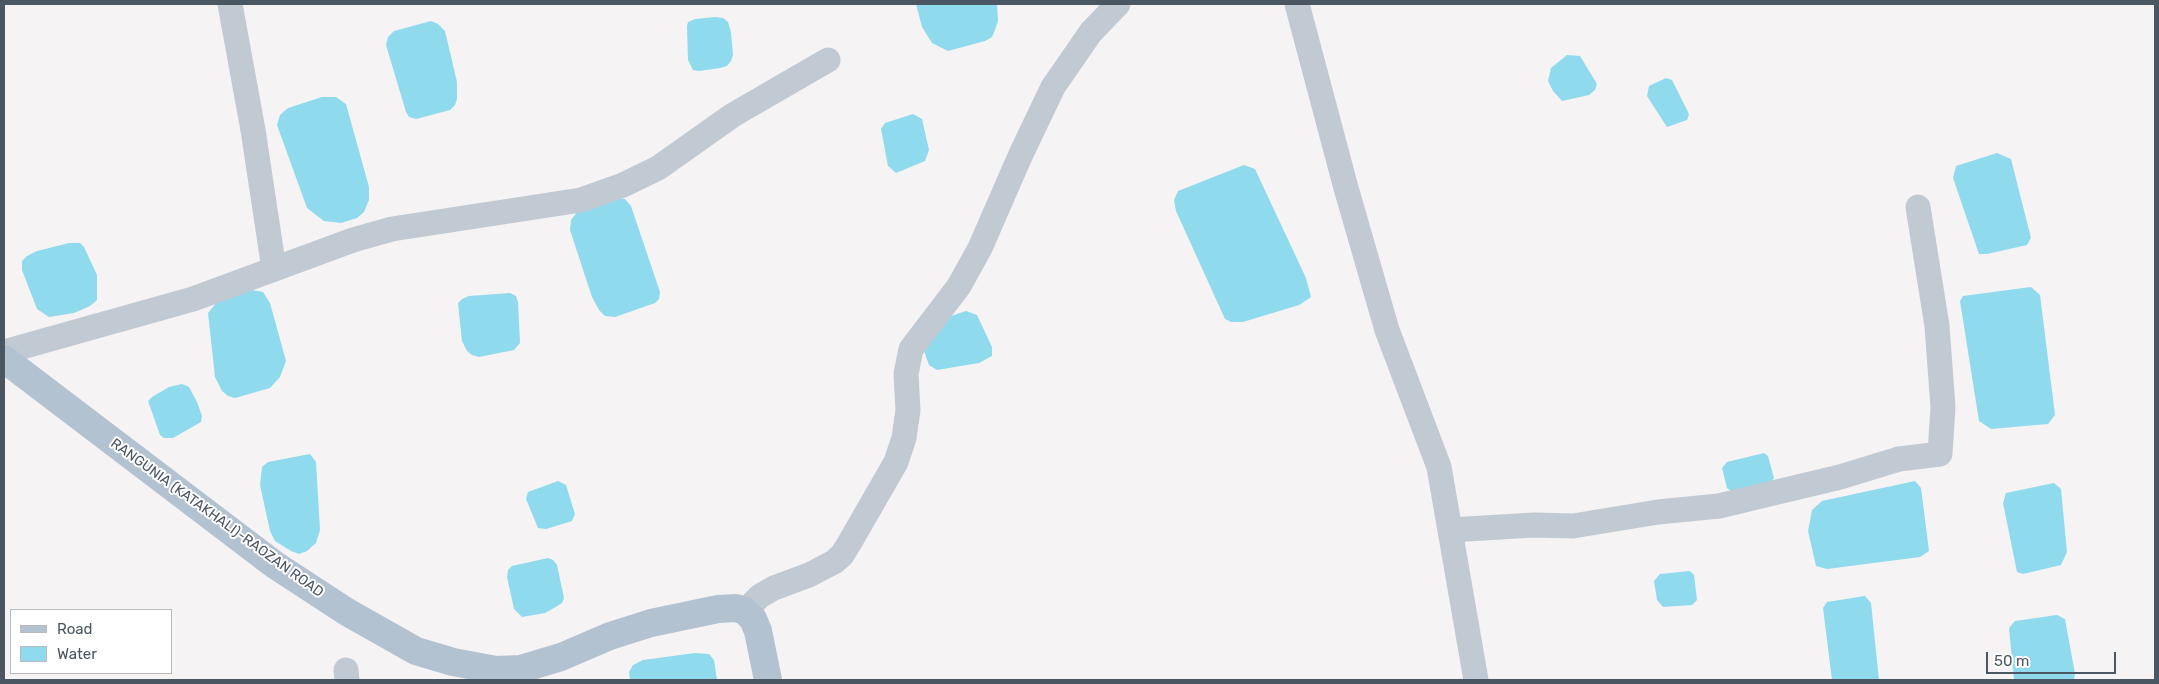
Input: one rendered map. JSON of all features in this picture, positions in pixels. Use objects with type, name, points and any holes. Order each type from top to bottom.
[{"type":"main road","name":"RANGUNIA (KATAKHALI)-RAOZAN ROAD","points":[[4,359],[275,565],[347,612],[416,651],[453,662],[496,670],[521,669],[539,665],[610,636],[651,623],[718,608],[736,608],[745,611]]},
{"type":"main road","points":[[745,611],[753,619],[758,631],[768,680]]},
{"type":"street","points":[[230,4],[254,130],[274,269]]},
{"type":"street","points":[[745,611],[767,592],[809,575],[834,562],[842,555],[896,462],[904,438],[908,410],[906,374],[911,349],[959,286],[980,248],[1053,87],[1091,32],[1118,4]]},
{"type":"street","points":[[1297,4],[1346,188],[1387,330],[1439,467],[1476,680]]},
{"type":"street","points":[[4,352],[193,299],[353,240],[392,229],[581,200],[623,185],[658,168],[733,115],[828,60]]},
{"type":"street","points":[[1450,530],[1534,525],[1573,526],[1658,512],[1719,506],[1840,477],[1899,459],[1940,454],[1943,407],[1937,326],[1918,207]]},
{"type":"water","points":[[916,4],[997,4],[998,21],[992,37],[985,41],[948,51],[932,43],[922,27]]},
{"type":"water","points":[[723,18],[728,22],[733,55],[731,61],[727,66],[720,68],[693,70],[688,60],[688,22],[695,19]]},
{"type":"water","points":[[431,21],[438,24],[445,31],[457,82],[457,99],[455,105],[450,110],[416,119],[409,117],[406,112],[386,45],[388,37],[394,31]]},
{"type":"water","points":[[1567,55],[1580,56],[1597,84],[1595,90],[1589,95],[1562,101],[1553,91],[1548,81],[1551,68]]},
{"type":"water","points":[[1666,78],[1672,80],[1689,114],[1687,120],[1667,127],[1647,96],[1649,86]]},
{"type":"water","points":[[322,97],[336,97],[346,104],[369,187],[369,200],[364,212],[357,218],[341,223],[324,221],[307,208],[277,125],[280,115],[288,108]]},
{"type":"water","points":[[913,114],[922,119],[929,150],[925,161],[896,173],[888,166],[881,129],[885,123]]},
{"type":"water","points":[[1997,153],[2011,159],[2031,238],[2027,245],[1979,254],[1953,178],[1956,166]]},
{"type":"water","points":[[1244,165],[1255,169],[1306,278],[1311,297],[1299,305],[1243,322],[1231,322],[1225,319],[1176,211],[1174,200],[1178,191]]},
{"type":"water","points":[[619,198],[625,199],[631,206],[660,292],[659,299],[655,303],[615,317],[605,316],[599,310],[592,297],[570,230],[571,220],[577,212]]},
{"type":"water","points":[[69,243],[80,243],[84,247],[97,275],[97,300],[90,306],[74,313],[49,317],[37,309],[22,270],[22,261],[37,251]]},
{"type":"water","points":[[2031,287],[2040,295],[2055,415],[2048,424],[1991,429],[1979,421],[1960,301],[1963,296]]},
{"type":"water","points":[[252,290],[263,292],[270,303],[286,361],[280,377],[270,388],[235,398],[228,396],[222,391],[215,377],[208,313],[216,303]]},
{"type":"water","points":[[510,293],[516,296],[518,302],[520,343],[514,350],[479,357],[472,355],[467,351],[462,341],[458,303],[469,296]]},
{"type":"water","points":[[966,311],[977,315],[992,347],[992,356],[979,363],[937,370],[929,365],[924,351],[951,316]]},
{"type":"water","points":[[182,384],[189,387],[197,402],[202,416],[201,422],[173,438],[164,438],[160,435],[148,401],[169,387]]},
{"type":"water","points":[[1764,453],[1768,456],[1774,478],[1770,483],[1731,491],[1727,488],[1722,468],[1727,462]]},
{"type":"water","points":[[310,454],[316,462],[320,530],[316,543],[307,551],[299,554],[275,541],[270,531],[260,485],[262,467],[268,462]]},
{"type":"water","points":[[558,481],[566,485],[575,514],[572,521],[546,529],[538,528],[526,499],[528,492]]},
{"type":"water","points":[[1915,481],[1921,488],[1929,551],[1920,557],[1827,569],[1816,566],[1808,531],[1812,510],[1822,501]]},
{"type":"water","points":[[2054,483],[2061,489],[2067,552],[2061,565],[2023,574],[2017,572],[2003,503],[2006,493]]},
{"type":"water","points":[[548,558],[557,565],[564,598],[562,603],[545,613],[522,617],[514,609],[507,577],[508,570],[512,566]]},
{"type":"water","points":[[1690,571],[1694,575],[1697,600],[1692,605],[1663,607],[1657,600],[1654,581],[1660,574]]},
{"type":"water","points":[[1865,596],[1871,603],[1879,680],[1832,680],[1823,608],[1827,602]]},
{"type":"water","points":[[2057,615],[2065,619],[2075,674],[2074,680],[2014,680],[2009,628],[2015,621]]},
{"type":"water","points":[[695,653],[709,654],[714,660],[717,680],[630,680],[629,672],[633,665],[643,660]]}]
